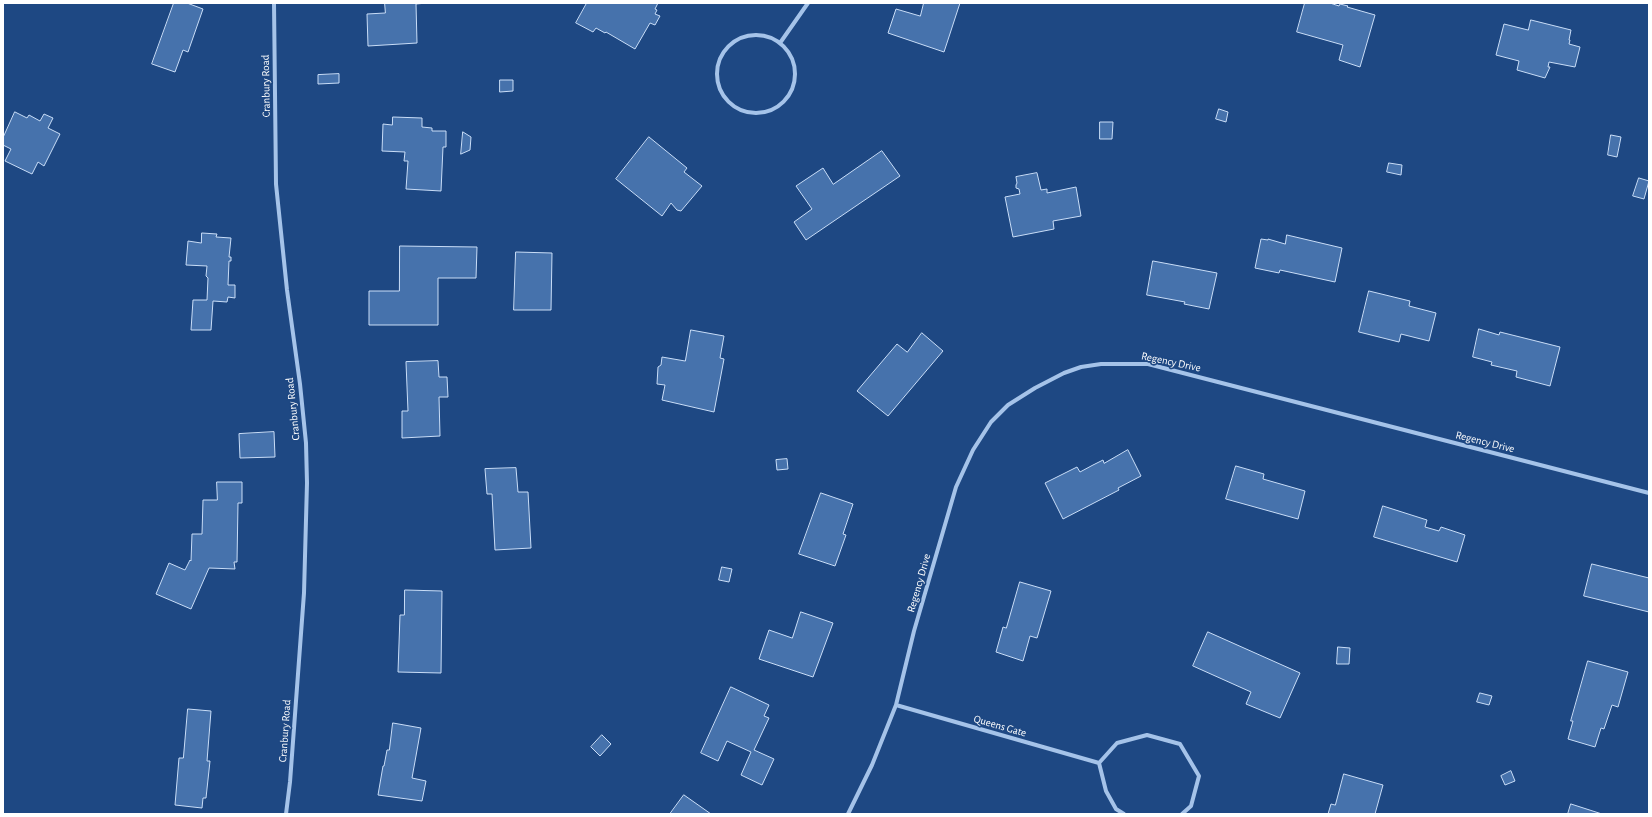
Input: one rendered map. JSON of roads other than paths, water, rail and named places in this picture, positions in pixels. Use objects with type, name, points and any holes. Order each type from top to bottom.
[{"type":"street","name":"Cranbury Road","points":[[274,3],[276,184],[287,290],[300,384],[306,443],[307,483],[304,593],[290,782],[286,814]]},
{"type":"street","points":[[780,43],[808,3]]},
{"type":"street","points":[[755,34],[768,36],[780,43],[790,53],[795,66],[795,79],[790,93],[782,103],[771,110],[757,113],[744,111],[732,104],[722,94],[717,81],[717,68],[721,55],[730,44],[742,37],[755,34]]},
{"type":"street","name":"Regency Drive","points":[[848,814],[869,772],[896,705],[914,631],[956,487],[973,450],[991,422],[1008,405],[1064,373],[1081,367],[1101,364],[1148,364],[1649,493]]},
{"type":"street","name":"Queens Gate","points":[[896,705],[1099,763]]},
{"type":"street","points":[[1124,814],[1116,809],[1106,791],[1099,763],[1117,743],[1147,735],[1180,744],[1199,776],[1191,806],[1182,814]]}]
